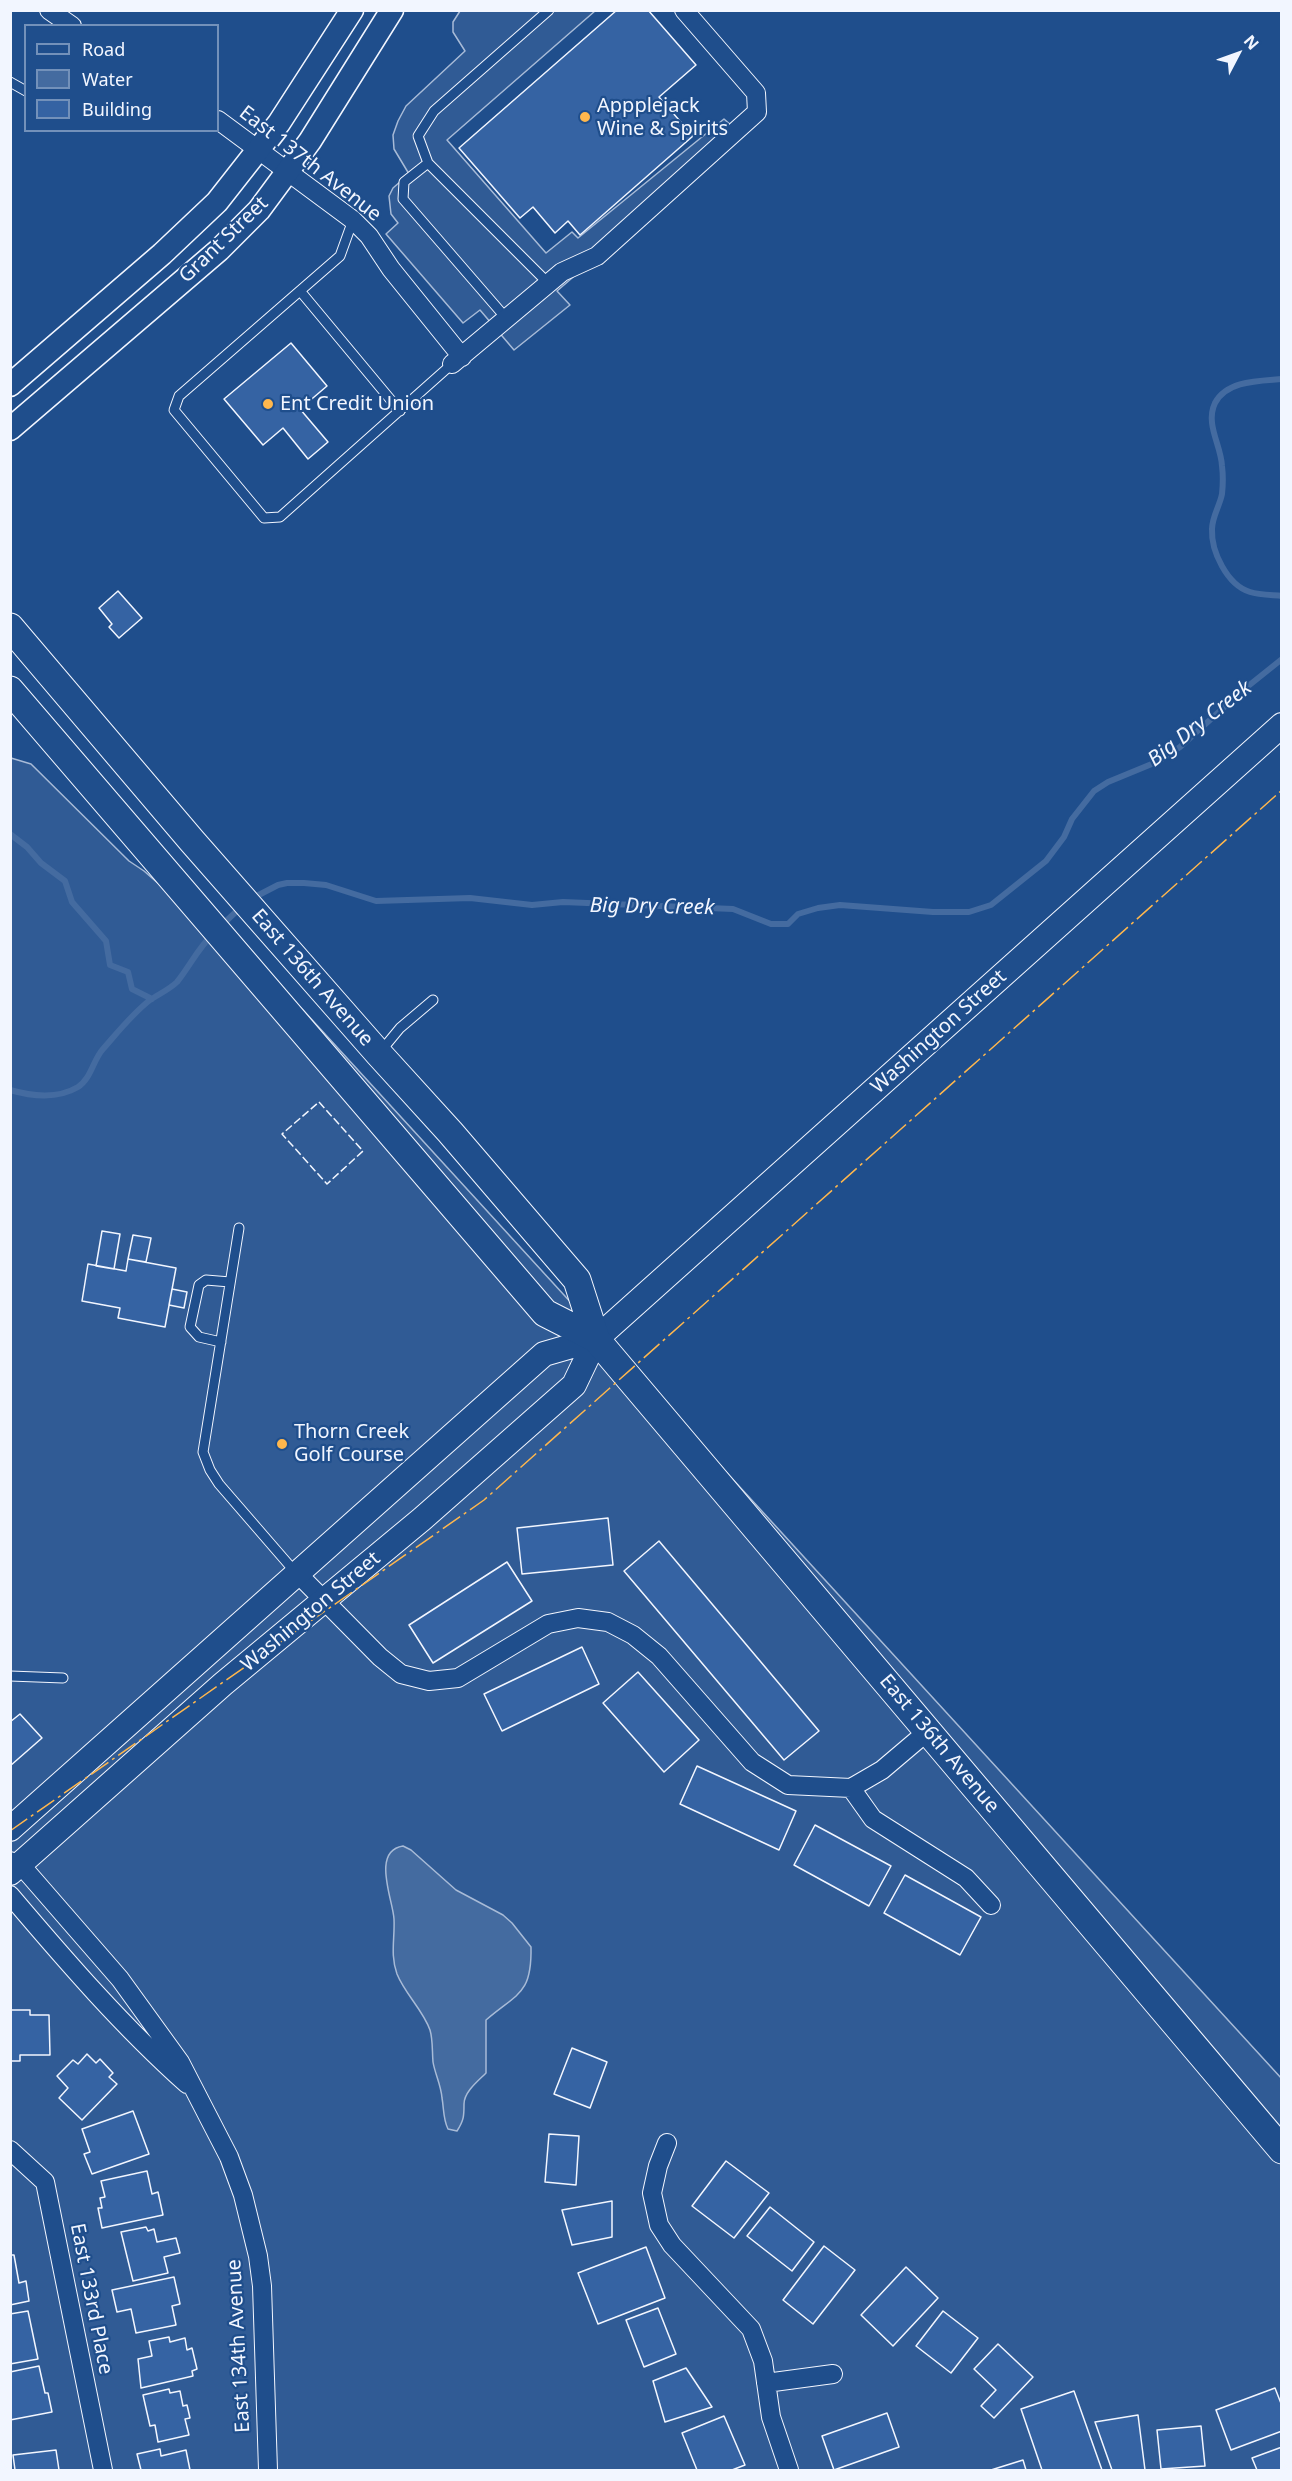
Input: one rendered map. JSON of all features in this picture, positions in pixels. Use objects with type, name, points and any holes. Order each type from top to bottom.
[{"type":"main road","name":"East 136th Avenue","points":[[10,627],[192,841],[379,1054],[450,1131],[577,1281],[596,1339],[1281,2150]]},
{"type":"main road","name":"East 136th Avenue","points":[[10,690],[545,1313],[596,1339]]},
{"type":"main road","name":"Washington Street","points":[[14,1866],[223,1684],[438,1505],[574,1385],[596,1339],[1281,725]]},
{"type":"main road","name":"Washington Street","points":[[10,1829],[544,1354],[596,1339]]},
{"type":"street","points":[[49,10],[69,24]]},
{"type":"street","name":"Grant Street","points":[[10,385],[193,226],[217,202],[279,123],[352,10]]},
{"type":"street","name":"Grant Street","points":[[10,429],[219,250],[259,210],[289,171],[392,10]]},
{"type":"street","points":[[457,361],[548,283],[562,273],[597,256],[757,112],[756,93],[684,10]]},
{"type":"street","name":"East 137th Avenue","points":[[219,121],[353,220],[369,236],[457,361]]},
{"type":"street","points":[[298,1574],[380,1657],[414,1679],[429,1682],[458,1678],[548,1624],[578,1618],[608,1622],[633,1635],[659,1656],[738,1747],[763,1771],[788,1785],[851,1788],[882,1770],[928,1731]]},
{"type":"street","points":[[851,1788],[864,1809],[879,1824],[966,1878],[991,1905]]},
{"type":"street","name":"East 134th Avenue","points":[[14,1866],[147,2015],[180,2062],[229,2157],[243,2195],[258,2256],[266,2367],[268,2470]]},
{"type":"street","name":"East 134th Avenue","points":[[10,1895],[105,2003],[160,2060],[193,2089]]},
{"type":"street","points":[[666,2143],[652,2193],[659,2225],[672,2245],[750,2329],[759,2347],[771,2418],[789,2470]]},
{"type":"street","name":"East 133rd Place","points":[[10,2150],[45,2182],[103,2470]]},
{"type":"street","points":[[765,2383],[833,2374]]},
{"type":"lane","points":[[548,283],[428,162],[418,135],[434,111],[549,10]]},
{"type":"lane","points":[[10,82],[24,90]]},
{"type":"lane","points":[[428,162],[404,182],[403,199],[506,318]]},
{"type":"lane","points":[[353,220],[340,256],[179,396],[174,410],[264,518],[280,517],[457,361]]},
{"type":"lane","points":[[301,292],[400,411]]},
{"type":"lane","points":[[379,1054],[400,1028],[433,1000]]},
{"type":"lane","points":[[239,1228],[203,1452],[219,1484],[247,1519],[298,1574]]},
{"type":"lane","points":[[220,1342],[199,1337],[190,1327],[199,1284],[206,1280],[230,1282]]},
{"type":"lane","points":[[10,1676],[63,1678]]},
{"type":"shaded area","points":[[460,11],[595,11],[447,140],[546,253],[572,232],[578,238],[724,119],[740,133],[557,291],[570,305],[514,350],[480,310],[463,323],[386,234],[398,223],[391,214],[389,196],[393,188],[409,174],[394,149],[393,135],[406,106],[465,51],[453,32],[453,22]]},
{"type":"shaded area","points":[[11,758],[31,764],[129,861],[144,871],[303,1010],[1282,2079],[1281,2470],[11,2470]]},
{"type":"water","points":[[403,1846],[411,1850],[456,1890],[503,1915],[531,1947],[531,1963],[525,1984],[514,1998],[486,2020],[486,2073],[466,2095],[463,2118],[457,2131],[448,2129],[445,2121],[433,2062],[430,2030],[400,1981],[395,1967],[394,1919],[386,1866],[393,1850]]},
{"type":"building","name":"Appplejack Wine & Spirits","points":[[617,10],[648,10],[696,65],[659,97],[693,136],[580,235],[568,221],[555,233],[533,207],[520,218],[459,148]]},
{"type":"building","name":"Ent Credit Union","points":[[291,343],[327,386],[300,409],[328,442],[308,459],[283,428],[263,445],[224,399]]},
{"type":"building","points":[[118,591],[142,618],[119,638],[109,627],[112,624],[99,608]]},
{"type":"building","points":[[102,1231],[120,1234],[114,1269],[96,1266]]},
{"type":"building","points":[[133,1235],[151,1238],[146,1262],[128,1259]]},
{"type":"building","points":[[128,1259],[176,1268],[165,1327],[118,1318],[120,1308],[82,1301],[88,1264],[126,1271]]},
{"type":"building","points":[[172,1289],[187,1292],[184,1308],[169,1305]]},
{"type":"building","points":[[608,1518],[613,1565],[522,1574],[517,1528]]},
{"type":"building","points":[[659,1541],[819,1731],[784,1760],[624,1571]]},
{"type":"building","points":[[507,1562],[532,1601],[433,1663],[409,1625]]},
{"type":"building","points":[[582,1647],[599,1684],[502,1731],[484,1694]]},
{"type":"building","points":[[638,1672],[699,1740],[664,1772],[603,1703]]},
{"type":"building","points":[[20,1714],[42,1738],[10,1766],[10,1722]]},
{"type":"building","points":[[697,1766],[796,1811],[779,1850],[680,1804]]},
{"type":"building","points":[[815,1825],[891,1866],[869,1906],[794,1865]]},
{"type":"building","points":[[905,1875],[981,1917],[960,1955],[884,1913]]},
{"type":"building","points":[[10,2010],[30,2010],[30,2015],[49,2015],[50,2055],[20,2055],[20,2061],[10,2061]]},
{"type":"building","points":[[572,2048],[607,2062],[590,2108],[554,2094]]},
{"type":"building","points":[[87,2054],[96,2063],[100,2059],[113,2073],[109,2077],[117,2084],[82,2120],[59,2098],[68,2088],[57,2076],[73,2060],[78,2064]]},
{"type":"building","points":[[133,2111],[149,2154],[92,2174],[84,2154],[90,2152],[82,2129]]},
{"type":"building","points":[[549,2134],[579,2136],[576,2185],[545,2182]]},
{"type":"building","points":[[726,2161],[769,2193],[734,2238],[692,2206]]},
{"type":"building","points":[[147,2171],[152,2194],[158,2192],[163,2215],[102,2228],[98,2208],[102,2208],[100,2198],[105,2197],[101,2181]]},
{"type":"building","points":[[612,2201],[612,2237],[572,2245],[562,2210]]},
{"type":"building","points":[[770,2207],[814,2242],[792,2271],[747,2236]]},
{"type":"building","points":[[146,2227],[148,2231],[154,2229],[157,2242],[176,2238],[180,2253],[164,2257],[168,2273],[133,2281],[121,2232]]},
{"type":"building","points":[[824,2246],[855,2270],[813,2324],[783,2300]]},
{"type":"building","points":[[646,2247],[665,2298],[598,2324],[578,2273]]},
{"type":"building","points":[[10,2255],[14,2255],[19,2283],[26,2281],[29,2301],[10,2305]]},
{"type":"building","points":[[906,2267],[938,2298],[893,2346],[861,2315]]},
{"type":"building","points":[[174,2277],[180,2304],[172,2306],[176,2325],[136,2333],[131,2309],[117,2312],[112,2290]]},
{"type":"building","points":[[658,2308],[676,2354],[644,2367],[626,2320]]},
{"type":"building","points":[[28,2311],[38,2359],[10,2364],[10,2314]]},
{"type":"building","points":[[943,2311],[978,2338],[951,2373],[916,2346]]},
{"type":"building","points":[[169,2337],[170,2342],[185,2338],[187,2350],[192,2348],[197,2369],[192,2371],[193,2376],[141,2388],[138,2359],[152,2356],[149,2341]]},
{"type":"building","points":[[998,2344],[1033,2377],[994,2418],[981,2406],[996,2390],[974,2369]]},
{"type":"building","points":[[39,2366],[52,2412],[10,2420],[10,2372]]},
{"type":"building","points":[[686,2368],[712,2407],[665,2422],[653,2381]]},
{"type":"building","points":[[1275,2388],[1282,2406],[1282,2431],[1231,2450],[1216,2410]]},
{"type":"building","points":[[169,2389],[170,2393],[180,2391],[183,2406],[187,2405],[190,2418],[185,2419],[189,2435],[158,2442],[155,2425],[150,2426],[143,2395]]},
{"type":"building","points":[[1074,2391],[1102,2470],[1042,2470],[1021,2409]]},
{"type":"building","points":[[887,2413],[899,2447],[834,2470],[822,2436]]},
{"type":"building","points":[[1138,2415],[1145,2470],[1112,2470],[1095,2422]]},
{"type":"building","points":[[724,2416],[745,2465],[732,2470],[697,2470],[682,2433]]},
{"type":"building","points":[[1201,2426],[1205,2466],[1161,2469],[1157,2430]]},
{"type":"building","points":[[1282,2447],[1282,2470],[1257,2470],[1252,2458]]},
{"type":"building","points":[[160,2449],[161,2456],[186,2450],[190,2470],[141,2470],[137,2454]]},
{"type":"building","points":[[56,2450],[59,2470],[15,2470],[13,2455]]},
{"type":"building","points":[[1023,2460],[1026,2470],[991,2470]]},
{"type":"waterway","name":"Big Dry Creek","points":[[1282,379],[1254,381],[1227,390],[1220,395],[1212,411],[1214,434],[1223,472],[1222,494],[1213,520],[1214,547],[1228,575],[1242,588],[1257,594],[1282,596]]},
{"type":"waterway","name":"Big Dry Creek","points":[[251,899],[278,885],[304,883],[326,885],[376,901],[470,898],[532,905],[563,902],[733,909],[771,924],[788,924],[798,914],[840,905],[933,912],[969,912],[991,905],[1046,861],[1064,837],[1072,819],[1094,791],[1108,782],[1159,761],[1180,747],[1242,691],[1282,659]]},
{"type":"waterway","points":[[10,834],[27,847],[41,863],[65,881],[72,902],[106,941],[110,965],[128,972],[132,989],[152,999]]},
{"type":"waterway","name":"Big Dry Creek","points":[[222,925],[241,907]]},
{"type":"waterway","name":"Big Dry Creek","points":[[10,1090],[27,1094],[53,1095],[70,1091],[82,1084],[100,1053],[131,1017],[143,1005],[177,982],[213,934]]},
{"type":"fence","points":[[319,1102],[363,1151],[327,1184],[282,1134],[319,1102]]},
{"type":"power","points":[[10,1831],[484,1500],[1282,790]]},
{"type":"place","name":"Appplejack Wine & Spirits","points":[[585,117]]},
{"type":"place","name":"Ent Credit Union","points":[[268,404]]},
{"type":"place","name":"Thorn Creek Golf Course","points":[[282,1444]]}]
